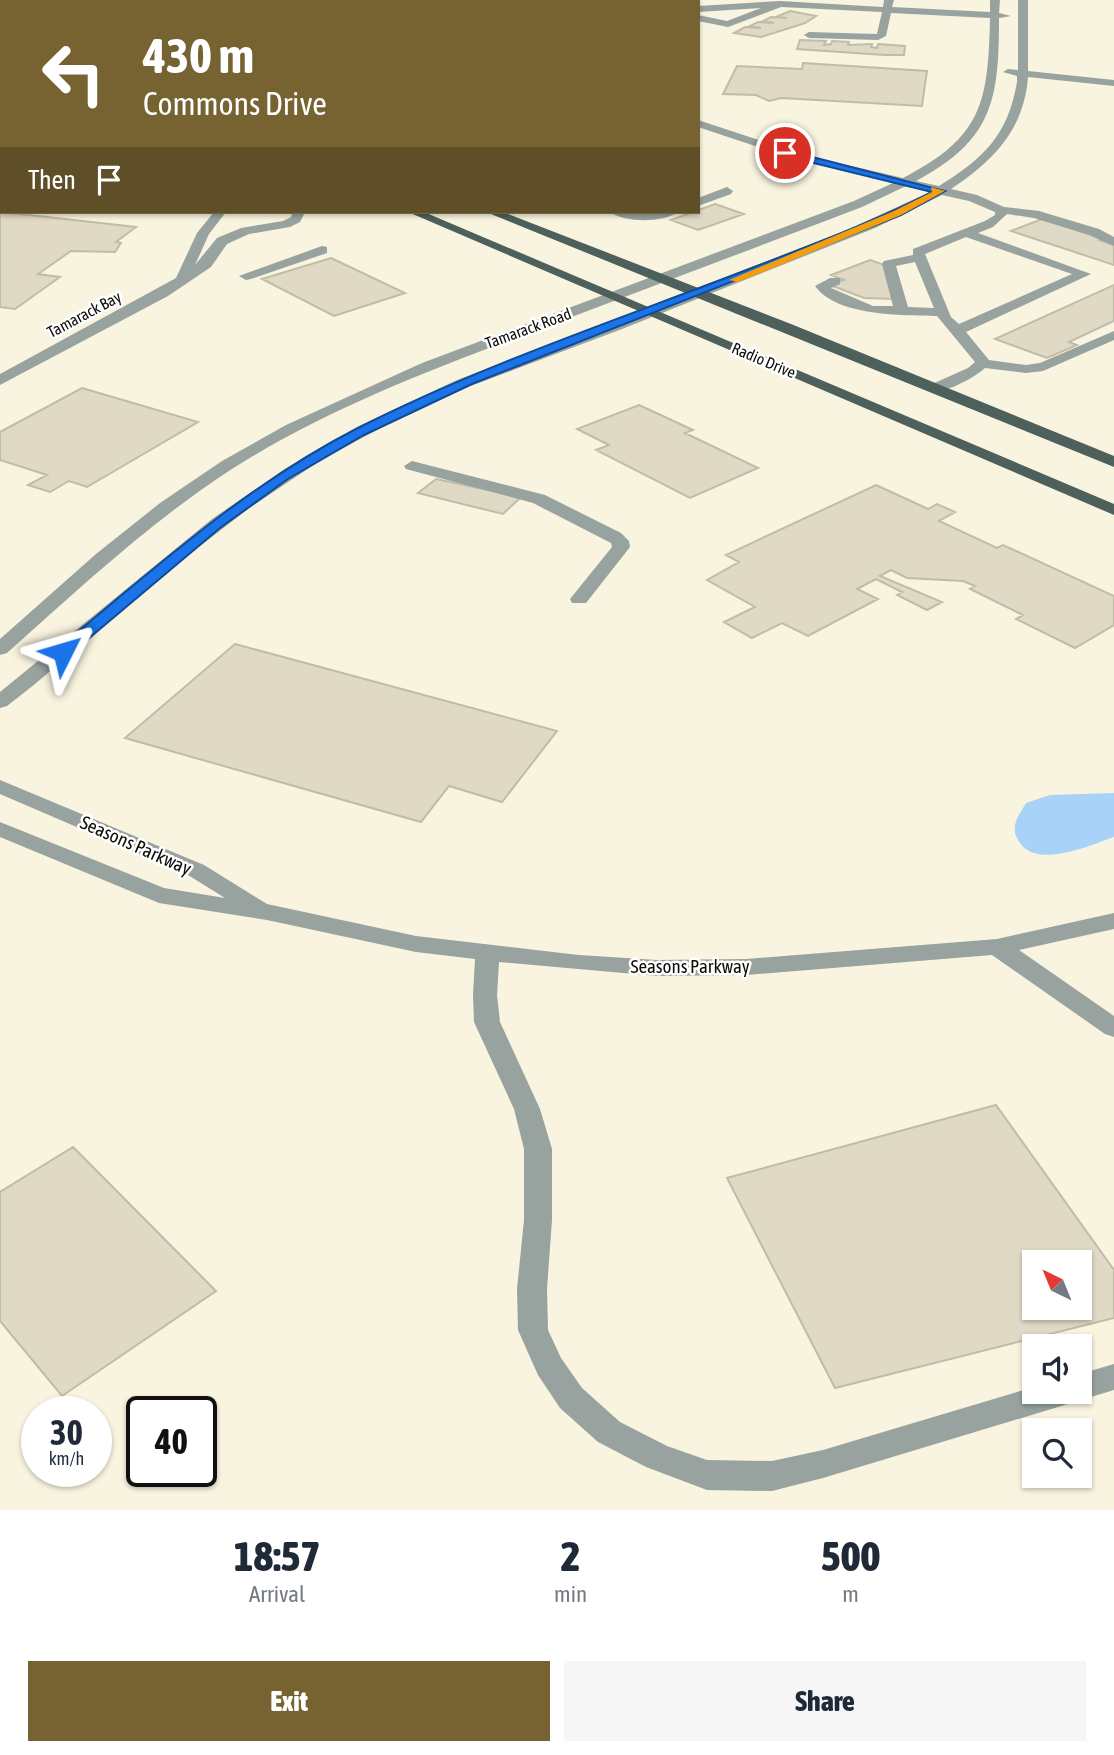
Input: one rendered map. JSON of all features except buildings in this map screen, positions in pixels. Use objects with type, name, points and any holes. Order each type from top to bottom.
[{"type":"main road","name":"Radio Drive","points":[[419,214],[1114,510]]},
{"type":"main road","name":"Radio Drive","points":[[497,214],[700,293],[1114,462]]},
{"type":"street","name":"Tamarack Road","points":[[0,649],[96,563],[166,507],[232,461],[279,434],[386,382],[858,204],[902,183],[955,148],[975,126],[988,99],[995,0]]},
{"type":"street","name":"Tamarack Road","points":[[0,702],[216,525],[309,460],[422,401],[887,218],[959,180],[1002,141],[1018,112],[1023,78],[1023,0]]},
{"type":"street","points":[[700,9],[780,4],[888,5],[1023,17]]},
{"type":"street","points":[[700,18],[728,24],[780,4]]},
{"type":"street","points":[[809,35],[881,36],[888,5]]},
{"type":"street","points":[[991,76],[1066,85],[1114,83]]},
{"type":"street","points":[[700,124],[809,161],[984,201],[1001,210],[1035,214],[1097,233],[1114,242]]},
{"type":"street","points":[[700,201],[727,191]]},
{"type":"street","points":[[982,363],[982,358],[942,312],[918,252],[994,222],[1001,216],[1001,210]]},
{"type":"street","points":[[183,278],[202,233],[213,214]]},
{"type":"street","name":"Tamarack Bay","points":[[0,380],[163,293],[206,264],[222,241],[246,231],[286,224],[296,219],[298,214]]},
{"type":"street","points":[[626,214],[642,217],[660,214]]},
{"type":"street","points":[[956,331],[1084,274],[966,233]]},
{"type":"street","points":[[246,276],[322,250]]},
{"type":"street","points":[[902,312],[889,264],[920,257]]},
{"type":"street","points":[[835,281],[822,286],[827,291],[871,310],[942,312]]},
{"type":"street","points":[[935,388],[973,371],[982,363],[1026,369],[1043,367],[1114,335]]},
{"type":"street","points":[[412,467],[547,501],[620,541],[621,547],[579,599]]},
{"type":"street","name":"Seasons Parkway","points":[[0,786],[196,870],[267,912]]},
{"type":"street","name":"Seasons Parkway","points":[[0,829],[159,895],[267,912],[416,944],[605,964],[733,967],[997,947],[1114,922]]},
{"type":"street","points":[[997,947],[1114,1028]]},
{"type":"street","points":[[488,951],[485,996],[487,1022],[527,1109],[538,1149],[538,1220],[532,1289],[533,1330],[549,1366],[571,1398],[609,1432],[657,1457],[707,1475],[772,1476],[823,1464],[1024,1404]]},
{"type":"street","points":[[1092,1383],[1114,1377]]},
{"type":"water","points":[[1114,793],[1114,837],[1052,855],[1028,851],[1017,838],[1016,823],[1026,803],[1050,795]]},
{"type":"slow traffic","points":[[734,280],[898,213],[941,191],[934,189]]},
{"type":"route","points":[[63,652],[216,525],[309,460],[359,432],[422,401],[814,248],[898,213],[941,191],[785,153]]}]
